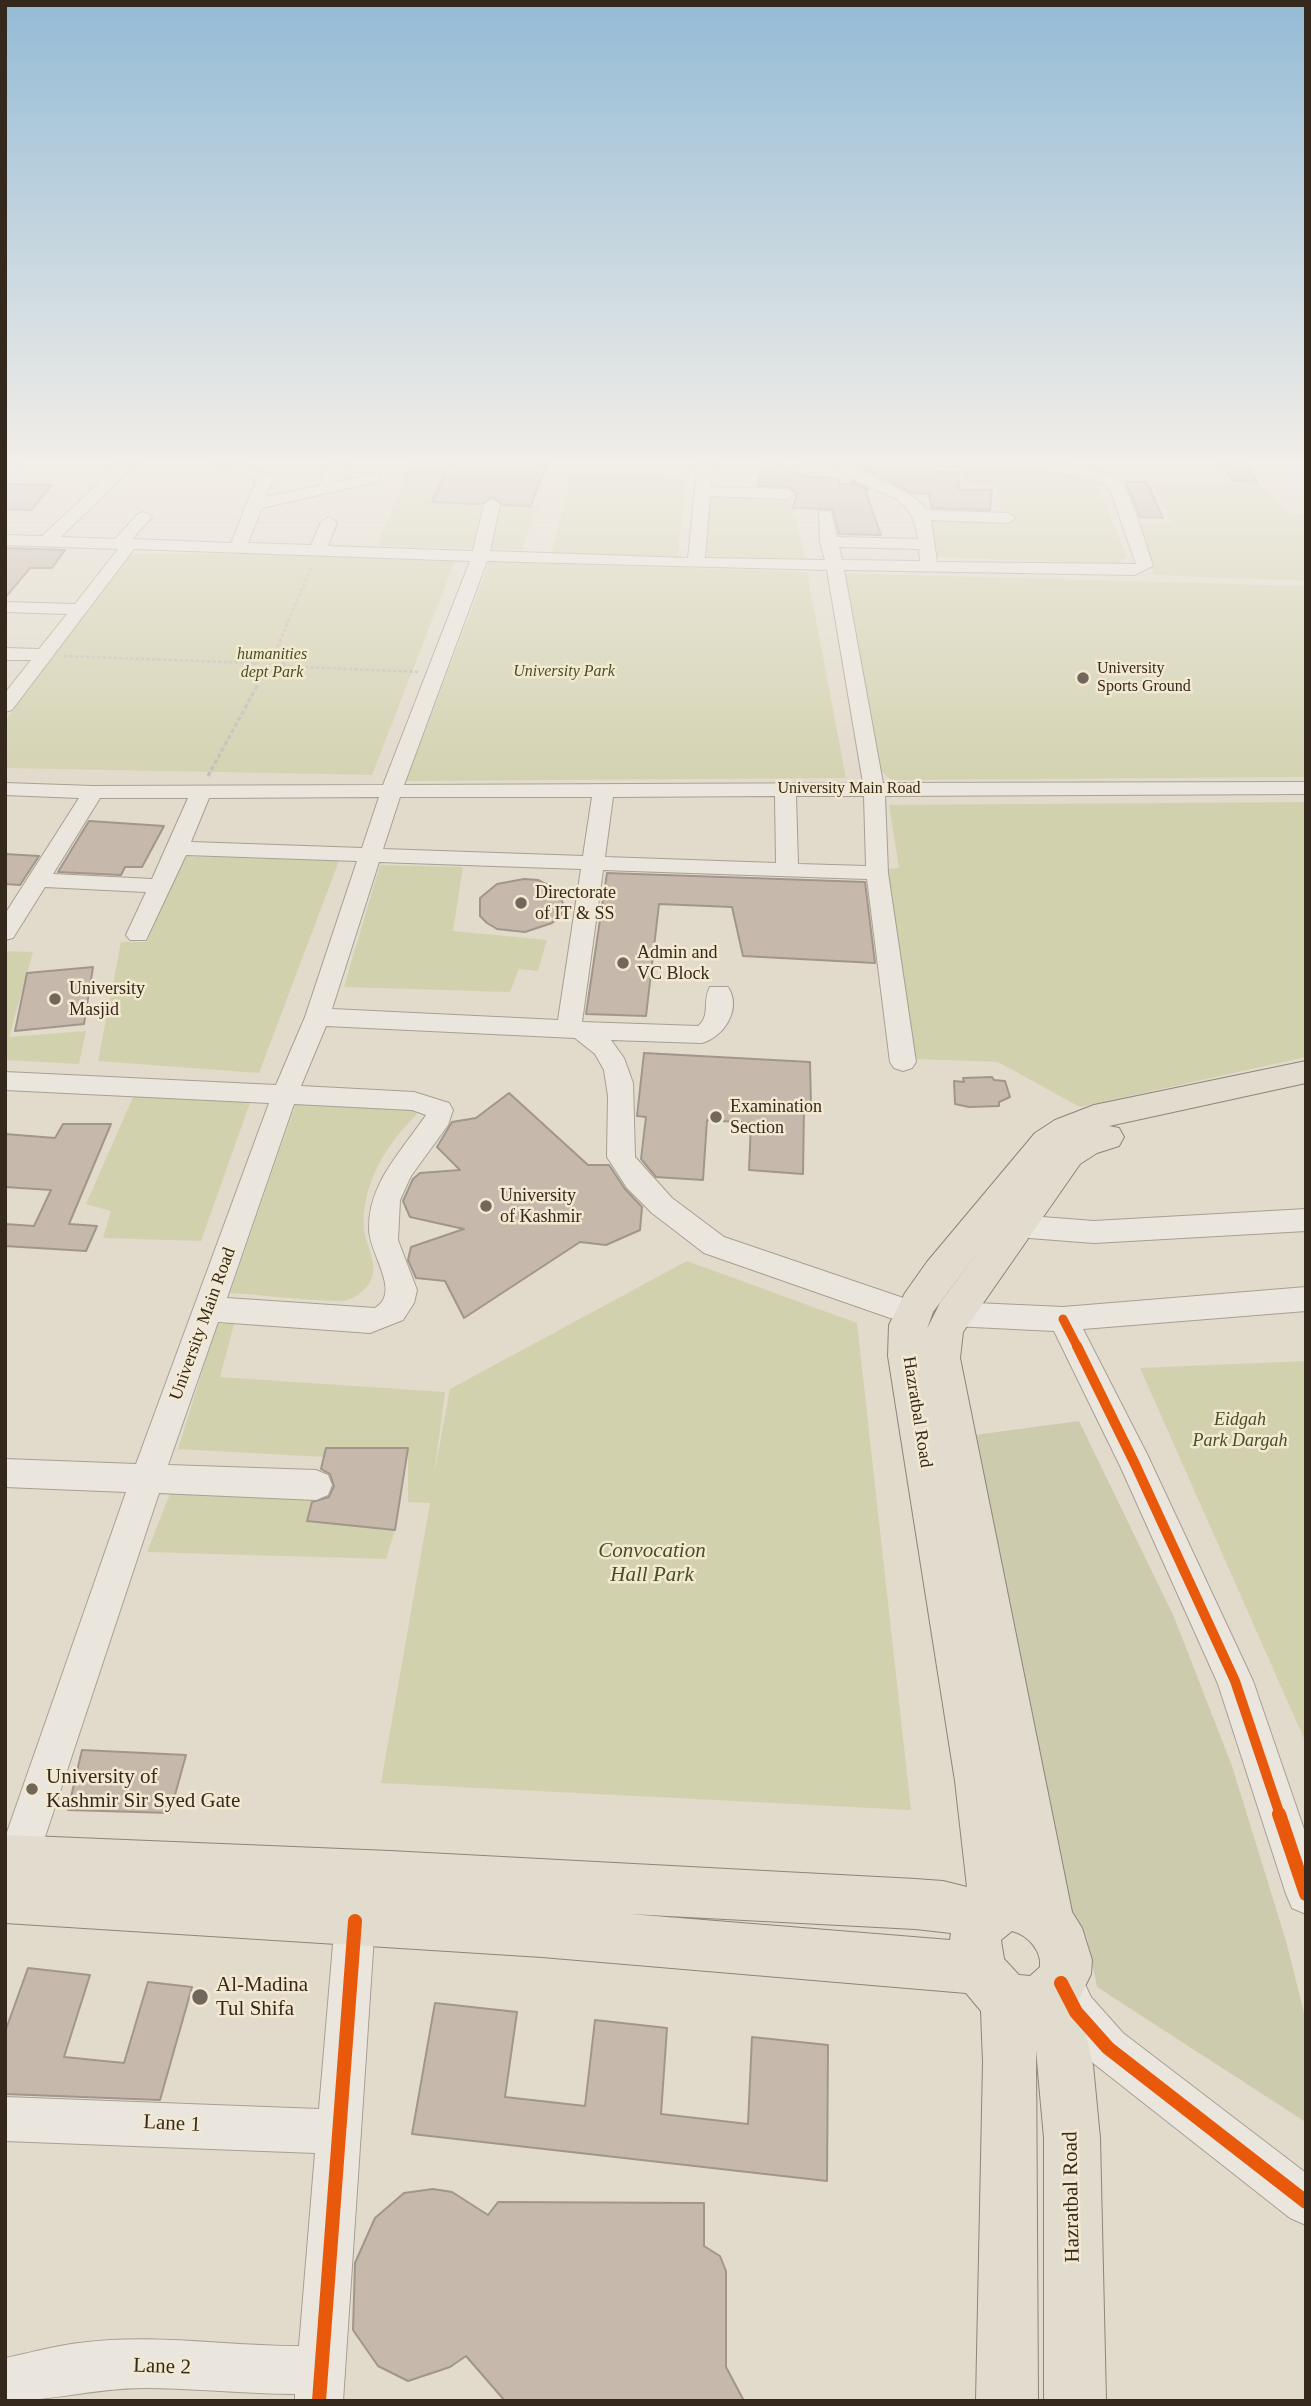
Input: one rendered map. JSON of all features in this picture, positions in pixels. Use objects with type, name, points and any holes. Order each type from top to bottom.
[{"type":"main road","name":"Hazratbal Road","points":[[928,1311],[940,1272],[1047,1142],[1067,1128],[1094,1117],[1306,1072]]},
{"type":"main road","name":"Hazratbal Road","points":[[989,1913],[979,1781],[907,1356],[908,1325],[928,1311],[1016,1226],[1068,1156],[1085,1144],[1306,1095]]},
{"type":"main road","name":"Hazratbal Road","points":[[928,1311],[944,1332],[940,1358],[1048,1921]]},
{"type":"main road","points":[[9,1873],[390,1876],[924,1905],[989,1913]]},
{"type":"main road","points":[[9,1873],[355,1921],[542,1932],[1024,1986]]},
{"type":"main road","points":[[1007,2401],[1010,2062],[1024,1986],[1065,1951],[1048,1921],[1021,1906],[1007,1905],[989,1913],[978,1928],[974,1947],[1024,1986]]},
{"type":"main road","name":"Hazratbal Road","points":[[1024,1986],[1066,2065],[1072,2138],[1074,2401]]},
{"type":"street","points":[[7,700],[46,655],[108,569]]},
{"type":"street","name":"University Main Road","points":[[9,1873],[285,1094],[317,1017],[373,855],[392,789],[476,569]]},
{"type":"street","points":[[833,569],[874,789],[877,873],[903,1062]]},
{"type":"street","points":[[1085,569],[1136,569]]},
{"type":"street","points":[[5,607],[81,609]]},
{"type":"street","points":[[5,654],[46,655]]},
{"type":"street","name":"University Main Road","points":[[5,789],[93,792],[1306,788]]},
{"type":"street","points":[[575,1029],[604,789]]},
{"type":"street","points":[[785,789],[787,871]]},
{"type":"street","points":[[138,935],[200,791]]},
{"type":"street","points":[[5,933],[93,792]]},
{"type":"street","points":[[177,848],[877,873]]},
{"type":"street","points":[[39,880],[159,886]]},
{"type":"street","points":[[317,1017],[702,1035],[717,1024],[719,993]]},
{"type":"street","points":[[575,1029],[593,1036],[615,1062],[623,1100],[619,1146],[624,1163],[635,1177],[698,1234],[715,1244],[928,1311],[1063,1319],[1306,1299]]},
{"type":"street","points":[[5,1081],[414,1101],[440,1110],[439,1118],[400,1169],[386,1199],[383,1234],[402,1290],[401,1298],[391,1314],[370,1321],[209,1309]]},
{"type":"street","points":[[1016,1226],[1094,1232],[1306,1220]]},
{"type":"street","points":[[1063,1319],[1135,1464],[1235,1681],[1306,1894]]},
{"type":"street","points":[[5,1473],[316,1485]]},
{"type":"street","points":[[320,2385],[355,1921]]},
{"type":"street","points":[[1024,1986],[1076,2012],[1108,2048],[1306,2202]]},
{"type":"street","name":"Lane 1","points":[[5,2119],[340,2132]]},
{"type":"street","name":"Lane 2","points":[[5,2382],[80,2367],[145,2364],[234,2370],[320,2385]]},
{"type":"path","points":[[273,657],[310,569]]},
{"type":"path","points":[[46,655],[254,663],[273,657],[284,661],[283,666]]},
{"type":"path","points":[[254,663],[254,668],[265,672],[283,666],[438,672]]},
{"type":"path","points":[[200,791],[265,672]]},
{"type":"green space","name":"humanities dept Park","points":[[119,569],[452,569],[372,775],[5,768],[5,721]]},
{"type":"green space","name":"University Park","points":[[487,569],[807,572],[846,778],[406,781]]},
{"type":"green space","points":[[1152,569],[1306,569],[1306,581],[1154,575]]},
{"type":"green space","name":"University Sports Ground","points":[[837,573],[1306,586],[1306,777],[891,780],[880,770]]},
{"type":"green space","points":[[1306,802],[1306,1057],[1080,1107],[998,1062],[916,1059],[886,869],[899,868],[889,805]]},
{"type":"green space","points":[[182,856],[339,861],[259,1073],[98,1061],[121,942],[147,942]]},
{"type":"green space","points":[[380,865],[463,867],[453,931],[547,940],[538,971],[519,969],[510,992],[344,987]]},
{"type":"green space","points":[[5,951],[33,952],[9,1037],[86,1031],[79,1064],[5,1060]]},
{"type":"green space","points":[[134,1095],[251,1100],[201,1241],[103,1238],[111,1211],[86,1204]]},
{"type":"green space","points":[[296,1103],[418,1106],[416,1115],[386,1152],[371,1181],[364,1212],[364,1228],[373,1263],[372,1279],[366,1288],[347,1300],[230,1293]]},
{"type":"green space","name":"Convocation Hall Park","points":[[687,1261],[857,1323],[911,1810],[381,1783],[430,1503],[408,1502],[408,1449],[327,1448],[324,1457],[178,1449],[217,1324],[234,1324],[220,1377],[445,1392],[434,1476],[450,1389]]},
{"type":"green space","name":"Eidgah Park Dargah","points":[[1306,1361],[1306,1743],[1140,1368]]},
{"type":"green space","points":[[1079,1421],[1174,1617],[1232,1766],[1286,1941],[1306,2021],[1304,2121],[1097,1987],[1087,1938],[1067,1903],[975,1435]]},
{"type":"green space","points":[[171,1491],[313,1498],[307,1521],[395,1530],[386,1559],[147,1552]]},
{"type":"building","points":[[5,569],[29,569],[5,598]]},
{"type":"building","points":[[89,821],[164,826],[142,867],[125,867],[121,875],[58,872]]},
{"type":"building","points":[[5,854],[39,856],[20,885],[5,884]]},
{"type":"building","name":"Admin and VC Block","points":[[607,873],[865,882],[875,963],[743,956],[732,907],[659,904],[646,1016],[586,1014]]},
{"type":"building","name":"Directorate of IT & SS","points":[[524,879],[538,880],[559,891],[564,907],[560,916],[552,923],[525,932],[497,929],[480,916],[480,898],[497,884]]},
{"type":"building","name":"University Masjid","points":[[93,967],[84,1024],[15,1031],[27,973]]},
{"type":"building","name":"Examination Section","points":[[644,1053],[810,1062],[811,1107],[804,1107],[803,1174],[749,1170],[751,1123],[707,1120],[703,1180],[656,1177],[641,1159],[646,1117],[637,1116]]},
{"type":"building","points":[[992,1077],[994,1080],[1005,1081],[1010,1097],[999,1102],[999,1106],[969,1107],[955,1104],[954,1081]]},
{"type":"building","points":[[509,1093],[588,1165],[609,1165],[625,1189],[642,1207],[640,1230],[606,1245],[580,1242],[464,1318],[445,1281],[416,1278],[408,1260],[411,1247],[464,1229],[410,1217],[403,1201],[413,1179],[420,1173],[460,1170],[437,1147],[452,1122],[476,1118]]},
{"type":"building","points":[[63,1124],[111,1124],[69,1224],[97,1226],[86,1251],[5,1246],[5,1224],[34,1226],[51,1190],[5,1187],[5,1134],[55,1138]]},
{"type":"building","points":[[326,1448],[408,1448],[395,1530],[307,1521],[312,1502],[329,1497],[334,1486],[330,1474],[321,1469]]},
{"type":"building","points":[[82,1750],[186,1755],[170,1813],[68,1810]]},
{"type":"building","points":[[28,1968],[90,1975],[64,2057],[124,2063],[148,1982],[192,1987],[160,2100],[5,2094],[5,2032]]},
{"type":"building","points":[[435,2003],[517,2012],[505,2097],[585,2106],[595,2020],[667,2028],[661,2114],[748,2124],[752,2037],[828,2045],[827,2181],[412,2134]]},
{"type":"building","points":[[433,2189],[452,2192],[488,2215],[498,2202],[704,2203],[704,2246],[720,2256],[726,2271],[726,2367],[744,2401],[505,2401],[466,2356],[450,2367],[408,2381],[378,2366],[353,2330],[355,2263],[375,2218],[404,2193]]},
{"type":"cycle path","points":[[1063,1319],[1135,1464],[1235,1681],[1306,1894]]},
{"type":"cycle path","points":[[319,2401],[355,1921]]},
{"type":"cycle path","points":[[1061,1983],[1076,2012],[1108,2048],[1306,2202]]},
{"type":"place","name":"University Sports Ground","points":[[1083,678]]},
{"type":"place","name":"Directorate of IT & SS","points":[[521,903]]},
{"type":"place","name":"Admin and VC Block","points":[[623,963]]},
{"type":"place","name":"University Masjid","points":[[55,999]]},
{"type":"place","name":"Examination Section","points":[[716,1117]]},
{"type":"place","name":"University of Kashmir","points":[[486,1206]]},
{"type":"place","name":"University of Kashmir Sir Syed Gate","points":[[32,1789]]},
{"type":"place","name":"Al-Madina Tul Shifa","points":[[200,1997]]}]
